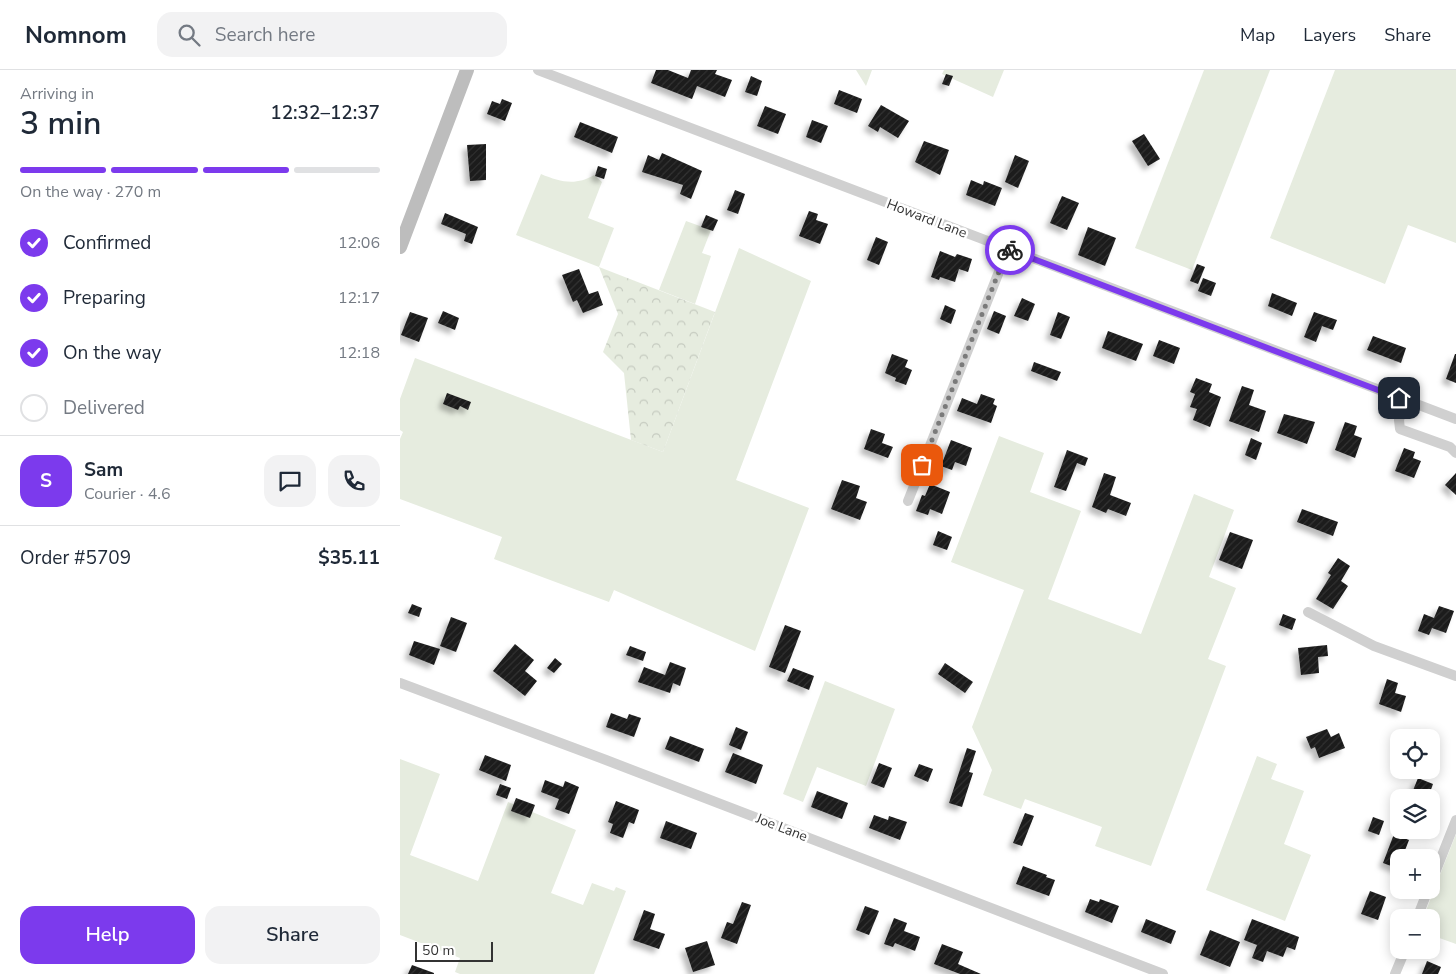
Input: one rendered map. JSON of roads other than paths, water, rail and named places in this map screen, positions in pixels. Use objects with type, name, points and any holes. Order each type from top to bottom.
[{"type":"main road","points":[[400,247],[467,70]]},
{"type":"street","name":"Howard Lane","points":[[538,70],[1456,419]]},
{"type":"street","points":[[908,501],[1008,249]]},
{"type":"street","points":[[1405,400],[1399,420],[1400,429],[1450,447],[1456,453]]},
{"type":"street","points":[[1308,612],[1374,646],[1456,676]]},
{"type":"street","name":"Joe Lane","points":[[400,683],[1163,974]]},
{"type":"street","points":[[1440,860],[1456,820]]},
{"type":"street","points":[[1395,974],[1401,959]]}]
